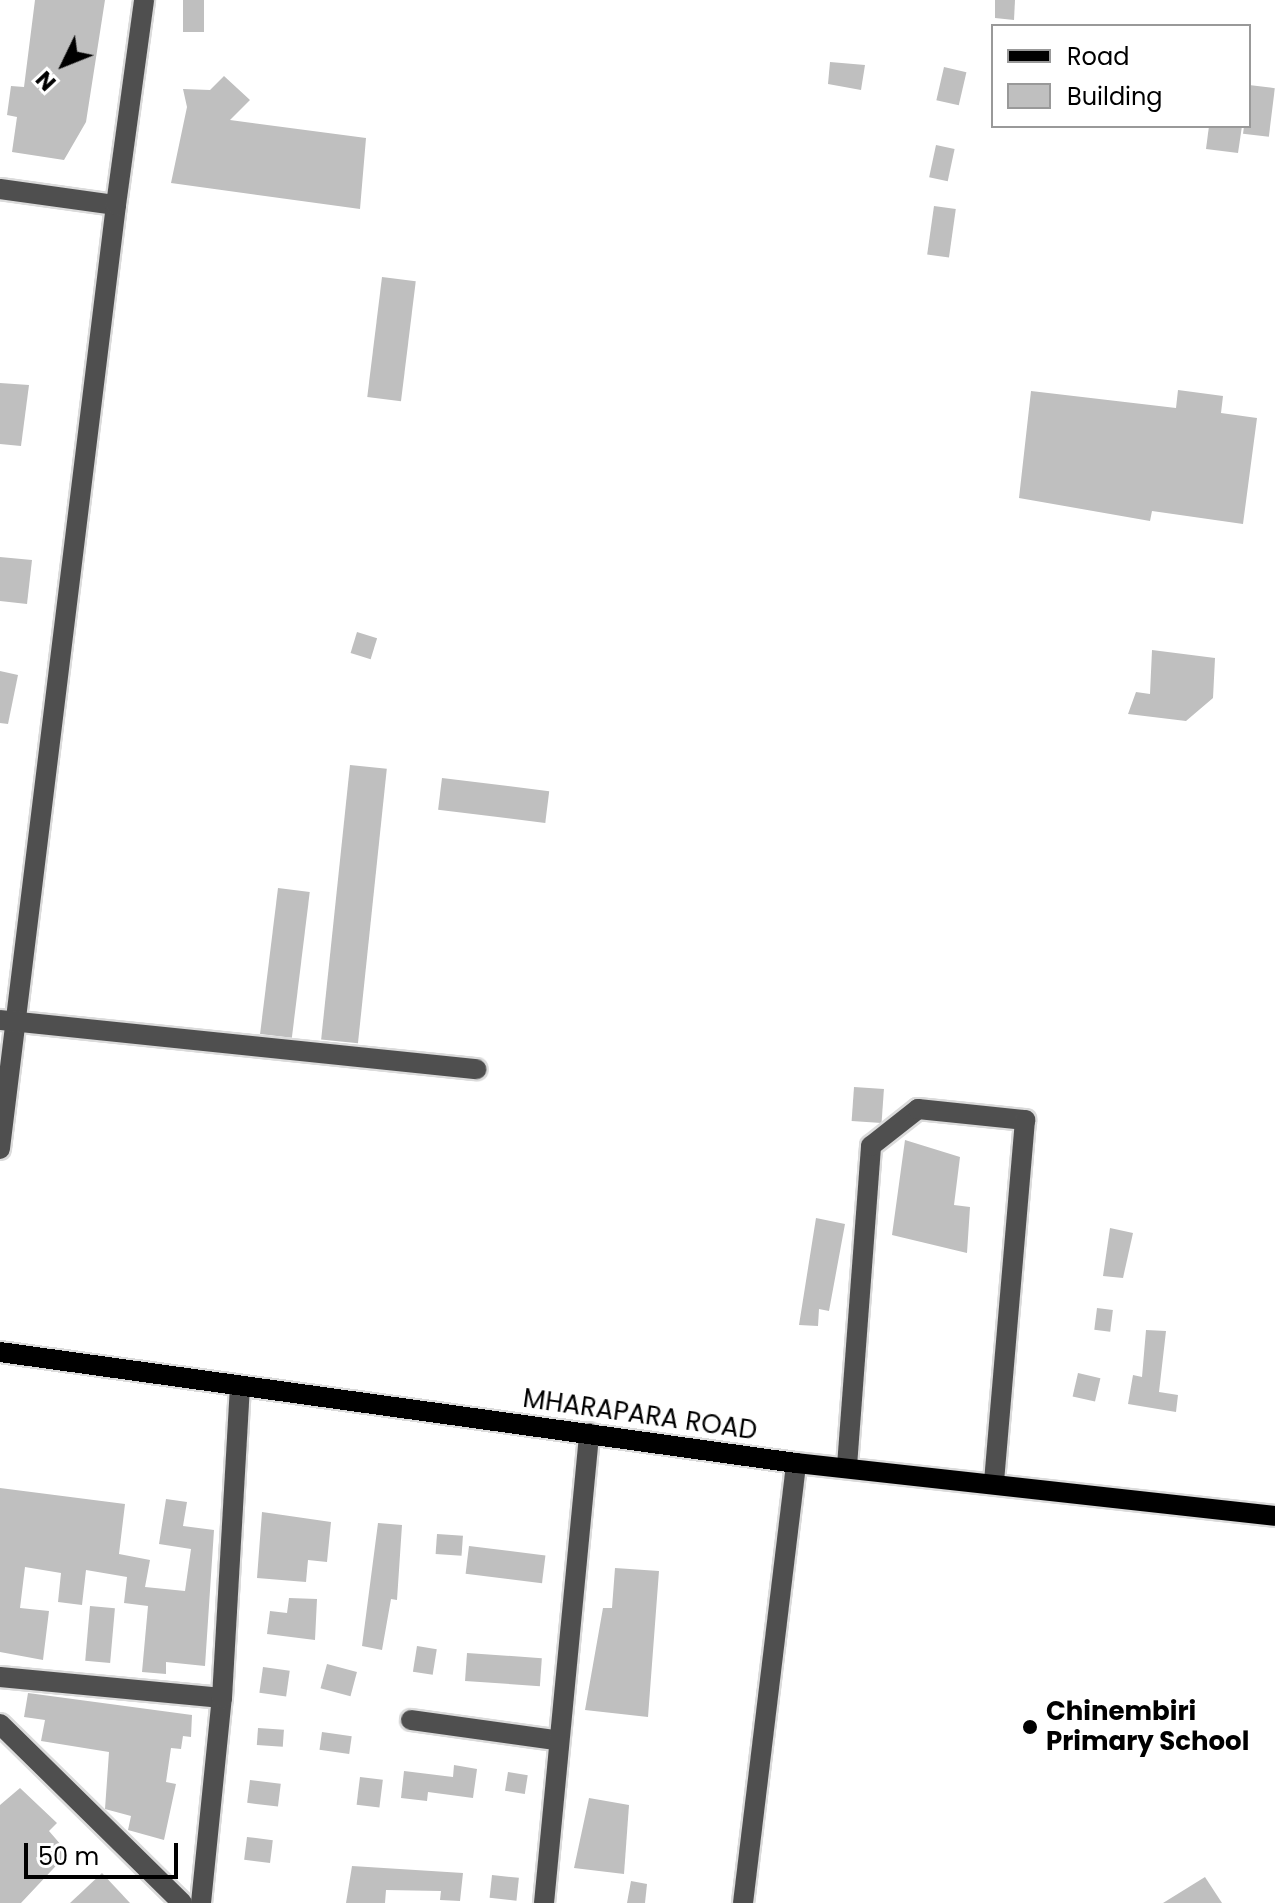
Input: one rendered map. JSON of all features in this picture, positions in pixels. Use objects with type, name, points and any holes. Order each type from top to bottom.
[{"type":"main road","name":"MHARAPARA ROAD","points":[[0,1352],[796,1463],[994,1482],[1275,1516]]},
{"type":"street","points":[[0,1149],[7,1022],[144,0]]},
{"type":"street","points":[[0,189],[116,205]]},
{"type":"street","points":[[7,1022],[476,1069]]},
{"type":"street","points":[[847,1466],[871,1146],[918,1109],[1025,1120],[994,1482]]},
{"type":"street","points":[[201,1903],[222,1698],[240,1387]]},
{"type":"street","points":[[544,1903],[555,1740],[589,1433]]},
{"type":"street","points":[[743,1903],[796,1463]]},
{"type":"street","points":[[0,1677],[222,1698]]},
{"type":"street","points":[[411,1720],[555,1740]]},
{"type":"street","points":[[0,1724],[182,1903]]},
{"type":"building","points":[[35,0],[105,0],[86,122],[64,160],[12,152],[17,117],[7,115],[11,86],[24,87]]},
{"type":"building","points":[[183,0],[204,0],[204,32],[183,32]]},
{"type":"building","points":[[995,0],[1015,0],[1014,20],[995,18]]},
{"type":"building","points":[[830,62],[865,65],[861,90],[828,84]]},
{"type":"building","points":[[944,67],[966,72],[959,105],[936,100]]},
{"type":"building","points":[[224,76],[250,100],[230,120],[366,138],[360,209],[171,183],[187,107],[183,89],[210,90]]},
{"type":"building","points":[[1251,85],[1275,88],[1269,137],[1243,134],[1244,128],[1251,128]]},
{"type":"building","points":[[1209,128],[1242,128],[1238,153],[1206,149]]},
{"type":"building","points":[[936,145],[955,149],[948,181],[929,177]]},
{"type":"building","points":[[934,206],[956,209],[949,258],[927,255]]},
{"type":"building","points":[[382,277],[416,281],[401,401],[367,397]]},
{"type":"building","points":[[0,383],[29,385],[21,446],[0,444]]},
{"type":"building","points":[[1178,390],[1223,396],[1221,413],[1257,418],[1243,524],[1152,511],[1150,521],[1019,498],[1031,391],[1176,408]]},
{"type":"building","points":[[0,557],[32,560],[27,604],[0,601]]},
{"type":"building","points":[[357,632],[377,638],[371,659],[351,653]]},
{"type":"building","points":[[1152,650],[1215,658],[1213,698],[1186,721],[1128,714],[1136,692],[1150,694]]},
{"type":"building","points":[[0,671],[18,675],[8,724],[0,723]]},
{"type":"building","points":[[350,765],[387,769],[358,1043],[321,1039]]},
{"type":"building","points":[[442,778],[549,791],[545,823],[438,810]]},
{"type":"building","points":[[278,888],[310,892],[292,1038],[260,1034]]},
{"type":"building","points":[[854,1087],[884,1089],[882,1123],[852,1121]]},
{"type":"building","points":[[905,1140],[960,1157],[954,1205],[970,1207],[967,1253],[892,1235]]},
{"type":"building","points":[[816,1218],[845,1224],[829,1311],[819,1309],[818,1326],[799,1325]]},
{"type":"building","points":[[1110,1228],[1133,1233],[1123,1278],[1103,1276]]},
{"type":"building","points":[[1097,1308],[1113,1310],[1110,1332],[1094,1330]]},
{"type":"building","points":[[1146,1330],[1166,1331],[1159,1392],[1178,1395],[1176,1412],[1128,1404],[1133,1375],[1142,1377]]},
{"type":"building","points":[[1078,1373],[1100,1378],[1095,1402],[1073,1396]]},
{"type":"building","points":[[0,1488],[125,1504],[119,1554],[150,1560],[145,1587],[185,1591],[191,1549],[159,1544],[166,1499],[187,1502],[183,1526],[214,1530],[205,1666],[166,1662],[166,1674],[142,1672],[148,1606],[124,1603],[127,1577],[86,1570],[82,1605],[58,1602],[61,1573],[25,1567],[20,1608],[49,1611],[43,1660],[0,1652]]},
{"type":"building","points":[[262,1512],[331,1522],[327,1562],[308,1560],[306,1582],[257,1578]]},
{"type":"building","points":[[378,1523],[402,1525],[397,1600],[391,1599],[382,1650],[362,1646]]},
{"type":"building","points":[[437,1534],[463,1536],[462,1556],[436,1554]]},
{"type":"building","points":[[469,1546],[545,1555],[542,1583],[466,1574]]},
{"type":"building","points":[[615,1568],[659,1571],[648,1717],[585,1710],[603,1608],[612,1608]]},
{"type":"building","points":[[289,1598],[317,1599],[315,1640],[267,1634],[270,1611],[287,1613]]},
{"type":"building","points":[[90,1606],[115,1608],[110,1663],[85,1661]]},
{"type":"building","points":[[417,1646],[437,1649],[433,1675],[413,1672]]},
{"type":"building","points":[[467,1653],[542,1658],[540,1686],[465,1681]]},
{"type":"building","points":[[327,1664],[357,1672],[350,1696],[321,1688]]},
{"type":"building","points":[[263,1667],[290,1671],[286,1697],[259,1693]]},
{"type":"building","points":[[28,1693],[192,1715],[191,1737],[183,1736],[181,1749],[171,1748],[166,1782],[176,1784],[164,1840],[128,1830],[131,1816],[105,1809],[109,1752],[41,1741],[45,1720],[24,1717]]},
{"type":"building","points":[[258,1728],[284,1730],[283,1747],[257,1745]]},
{"type":"building","points":[[322,1732],[352,1736],[349,1754],[319,1750]]},
{"type":"building","points":[[454,1765],[477,1769],[473,1798],[428,1792],[427,1801],[401,1798],[404,1771],[453,1777]]},
{"type":"building","points":[[508,1772],[528,1775],[525,1794],[505,1791]]},
{"type":"building","points":[[360,1777],[383,1780],[379,1808],[357,1805]]},
{"type":"building","points":[[250,1780],[281,1784],[278,1807],[247,1803]]},
{"type":"building","points":[[20,1788],[57,1823],[49,1831],[68,1853],[21,1903],[0,1903],[0,1805]]},
{"type":"building","points":[[589,1798],[629,1805],[624,1874],[574,1868]]},
{"type":"building","points":[[247,1837],[273,1840],[270,1863],[244,1860]]},
{"type":"building","points":[[352,1866],[463,1873],[460,1901],[440,1900],[441,1891],[386,1890],[385,1903],[346,1903]]},
{"type":"building","points":[[102,1873],[130,1903],[70,1903]]},
{"type":"building","points":[[492,1875],[519,1878],[516,1901],[490,1898]]},
{"type":"building","points":[[1205,1877],[1222,1903],[1163,1903]]},
{"type":"building","points":[[631,1881],[647,1884],[645,1903],[627,1903]]},
{"type":"place","name":"Chinembiri Primary School","points":[[1030,1727]]}]
